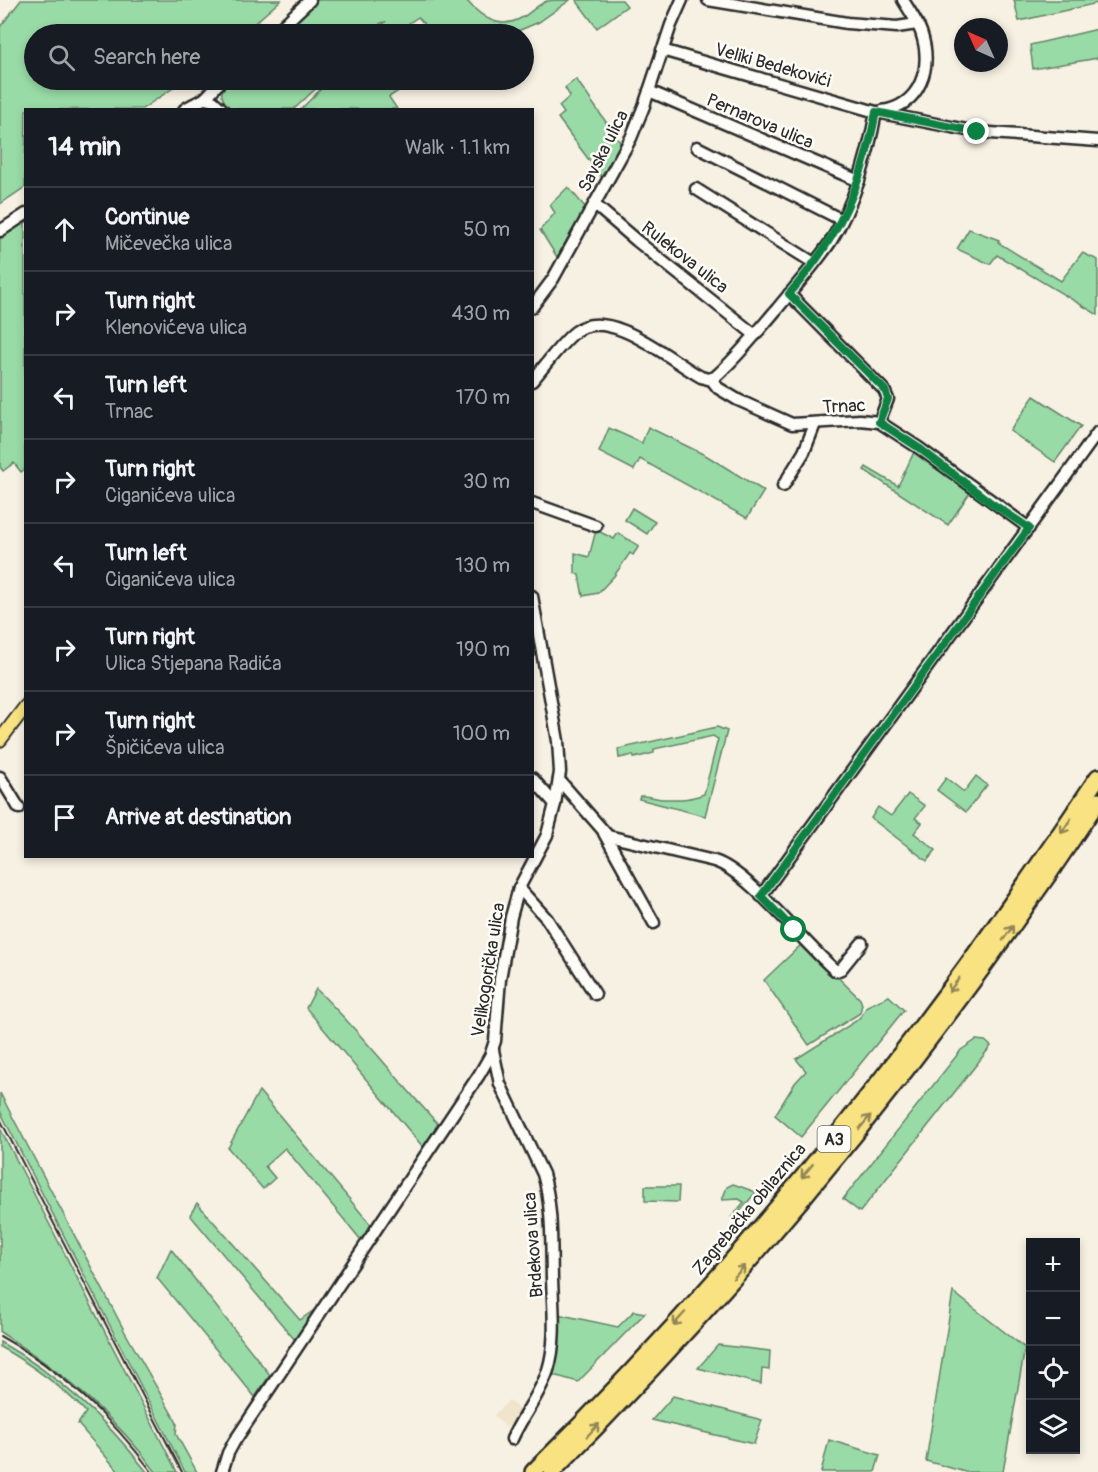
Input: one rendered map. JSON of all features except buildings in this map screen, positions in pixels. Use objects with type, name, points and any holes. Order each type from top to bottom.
[{"type":"highway","name":"Zagrebačka obilaznica","points":[[533,1472],[631,1372],[710,1285],[855,1113],[961,976],[1098,777]]},
{"type":"highway","name":"Zagrebačka obilaznica","points":[[552,1472],[641,1380],[720,1293],[846,1146],[959,1001],[1098,801]]},
{"type":"main road","points":[[0,740],[24,707]]},
{"type":"street","points":[[285,24],[310,0]]},
{"type":"street","name":"Savska ulica","points":[[534,304],[553,279],[631,138],[682,0]]},
{"type":"street","points":[[708,0],[856,24],[897,27],[917,24]]},
{"type":"street","points":[[711,379],[719,374],[755,334],[832,239],[859,181],[876,112],[892,110],[904,104],[921,85],[924,78],[924,44],[917,24],[903,0]]},
{"type":"street","name":"Veliki Bedekovići","points":[[662,50],[876,112],[977,132],[1098,141]]},
{"type":"street","points":[[205,99],[212,90]]},
{"type":"street","name":"Pernarova ulica","points":[[649,91],[859,181]]},
{"type":"street","points":[[187,108],[205,99],[213,101],[221,108]]},
{"type":"street","points":[[697,147],[842,220]]},
{"type":"street","points":[[696,189],[814,263]]},
{"type":"street","name":"Rulekova ulica","points":[[595,205],[755,334]]},
{"type":"street","points":[[0,231],[24,215]]},
{"type":"street","points":[[789,294],[885,390],[888,399],[879,422]]},
{"type":"street","name":"Trnac","points":[[534,379],[581,328],[596,325],[616,329],[637,336],[687,370],[705,379],[711,379],[718,388],[792,424],[852,420],[879,422],[919,448],[990,502],[1029,528]]},
{"type":"street","points":[[783,486],[804,452],[815,424]]},
{"type":"street","points":[[761,896],[1098,432]]},
{"type":"street","points":[[534,504],[596,526]]},
{"type":"street","name":"Velikogorička ulica","points":[[222,1472],[228,1453],[262,1399],[479,1075],[493,1049],[509,927],[519,888],[547,835],[559,780],[558,741],[534,607]]},
{"type":"street","points":[[0,777],[19,808]]},
{"type":"street","points":[[534,780],[555,804]]},
{"type":"street","points":[[559,780],[604,833],[654,923]]},
{"type":"street","points":[[604,833],[722,863],[761,896],[836,971],[841,969],[862,943]]},
{"type":"street","points":[[519,888],[547,919],[595,994]]},
{"type":"street","name":"Brdekova ulica","points":[[493,1049],[500,1084],[543,1174],[550,1216],[554,1338],[551,1358],[544,1380],[519,1422],[512,1440]]},
{"type":"shaded area","points":[[509,1400],[522,1413],[506,1428],[494,1415]]},
{"type":"green space","points":[[21,0],[281,0],[253,24],[24,24],[24,90],[170,90],[143,108],[24,108],[24,188],[0,204],[0,27]]},
{"type":"green space","points":[[317,0],[466,0],[485,17],[499,23],[507,23],[523,17],[547,1],[570,0],[534,24],[424,24],[418,17],[408,24],[383,24],[385,22],[380,24],[292,24]]},
{"type":"green space","points":[[576,0],[622,0],[627,6],[597,28]]},
{"type":"green space","points":[[1014,0],[1098,0],[1098,3],[1019,21]]},
{"type":"green space","points":[[1098,29],[1098,58],[1033,69],[1030,45]]},
{"type":"green space","points":[[576,79],[622,145],[603,179],[558,118],[564,113],[559,106],[570,96],[565,88]]},
{"type":"green space","points":[[222,90],[314,90],[295,108],[228,108]]},
{"type":"green space","points":[[320,90],[400,90],[389,97],[396,108],[302,108]]},
{"type":"green space","points":[[568,187],[586,208],[557,257],[540,230],[555,213],[550,205]]},
{"type":"green space","points":[[24,223],[24,470],[21,472],[14,463],[3,471],[0,467],[0,239]]},
{"type":"green space","points":[[969,229],[999,240],[998,242],[1002,245],[1061,281],[1082,253],[1098,260],[1098,315],[997,255],[990,264],[957,249]]},
{"type":"green space","points":[[1034,396],[1081,426],[1055,462],[1010,431]]},
{"type":"green space","points":[[648,427],[707,456],[764,491],[747,518],[640,459],[634,470],[599,452],[609,428],[642,443]]},
{"type":"green space","points":[[915,450],[971,491],[948,525],[864,470],[866,467],[898,486]]},
{"type":"green space","points":[[632,508],[655,522],[647,534],[625,520]]},
{"type":"green space","points":[[596,530],[614,539],[618,533],[639,546],[633,555],[630,553],[614,576],[598,593],[583,596],[579,575],[575,573],[575,553],[589,557]]},
{"type":"green space","points":[[717,727],[727,731],[705,816],[639,799],[643,796],[684,799],[704,794],[718,739],[713,736],[654,749],[654,753],[634,758],[633,755],[619,758],[618,749]]},
{"type":"green space","points":[[976,776],[987,785],[966,812],[937,790],[946,778],[964,792]]},
{"type":"green space","points":[[908,794],[925,806],[915,818],[922,823],[914,833],[936,850],[927,861],[871,818],[878,807],[891,816]]},
{"type":"green space","points":[[803,943],[860,999],[862,1004],[860,1013],[809,1045],[764,980]]},
{"type":"green space","points":[[316,989],[439,1125],[423,1147],[306,1008]]},
{"type":"green space","points":[[889,996],[904,1010],[801,1137],[775,1115],[795,1083],[806,1071],[796,1059],[856,1021],[867,1006]]},
{"type":"green space","points":[[976,1040],[985,1041],[991,1046],[860,1212],[843,1199],[961,1050]]},
{"type":"green space","points":[[259,1091],[371,1225],[361,1240],[285,1148],[265,1166],[275,1178],[263,1189],[228,1148]]},
{"type":"green space","points":[[0,1093],[125,1332],[177,1423],[176,1434],[197,1472],[185,1472],[0,1111]]},
{"type":"green space","points":[[0,1128],[177,1472],[156,1472],[122,1431],[85,1395],[44,1362],[0,1332]]},
{"type":"green space","points":[[733,1184],[756,1192],[733,1220],[731,1218],[744,1202],[739,1199],[722,1200],[727,1187]]},
{"type":"green space","points":[[645,1186],[679,1186],[678,1202],[645,1201]]},
{"type":"green space","points":[[197,1203],[300,1320],[317,1308],[295,1340],[190,1215]]},
{"type":"green space","points":[[171,1249],[270,1375],[255,1397],[157,1278]]},
{"type":"green space","points":[[953,1292],[1025,1348],[1003,1472],[965,1472],[926,1461]]},
{"type":"green space","points":[[634,1311],[645,1313],[578,1382],[550,1374],[557,1314],[618,1327]]},
{"type":"green space","points":[[0,1342],[42,1369],[80,1399],[115,1434],[147,1472],[119,1472],[78,1424],[86,1412],[46,1376],[0,1347]]},
{"type":"green space","points":[[718,1345],[770,1351],[769,1370],[762,1369],[761,1384],[698,1368]]},
{"type":"green space","points":[[673,1396],[762,1420],[754,1444],[652,1420]]},
{"type":"green space","points":[[829,1440],[880,1455],[875,1472],[821,1472]]},
{"type":"railway","points":[[0,1119],[182,1472]]},
{"type":"railway","points":[[0,1336],[43,1363],[83,1396],[120,1432],[152,1472]]},
{"type":"route","points":[[794,930],[761,896],[1029,528],[990,502],[919,448],[879,422],[888,399],[885,390],[789,294],[832,239],[848,207],[867,156],[876,112],[977,132]]}]
